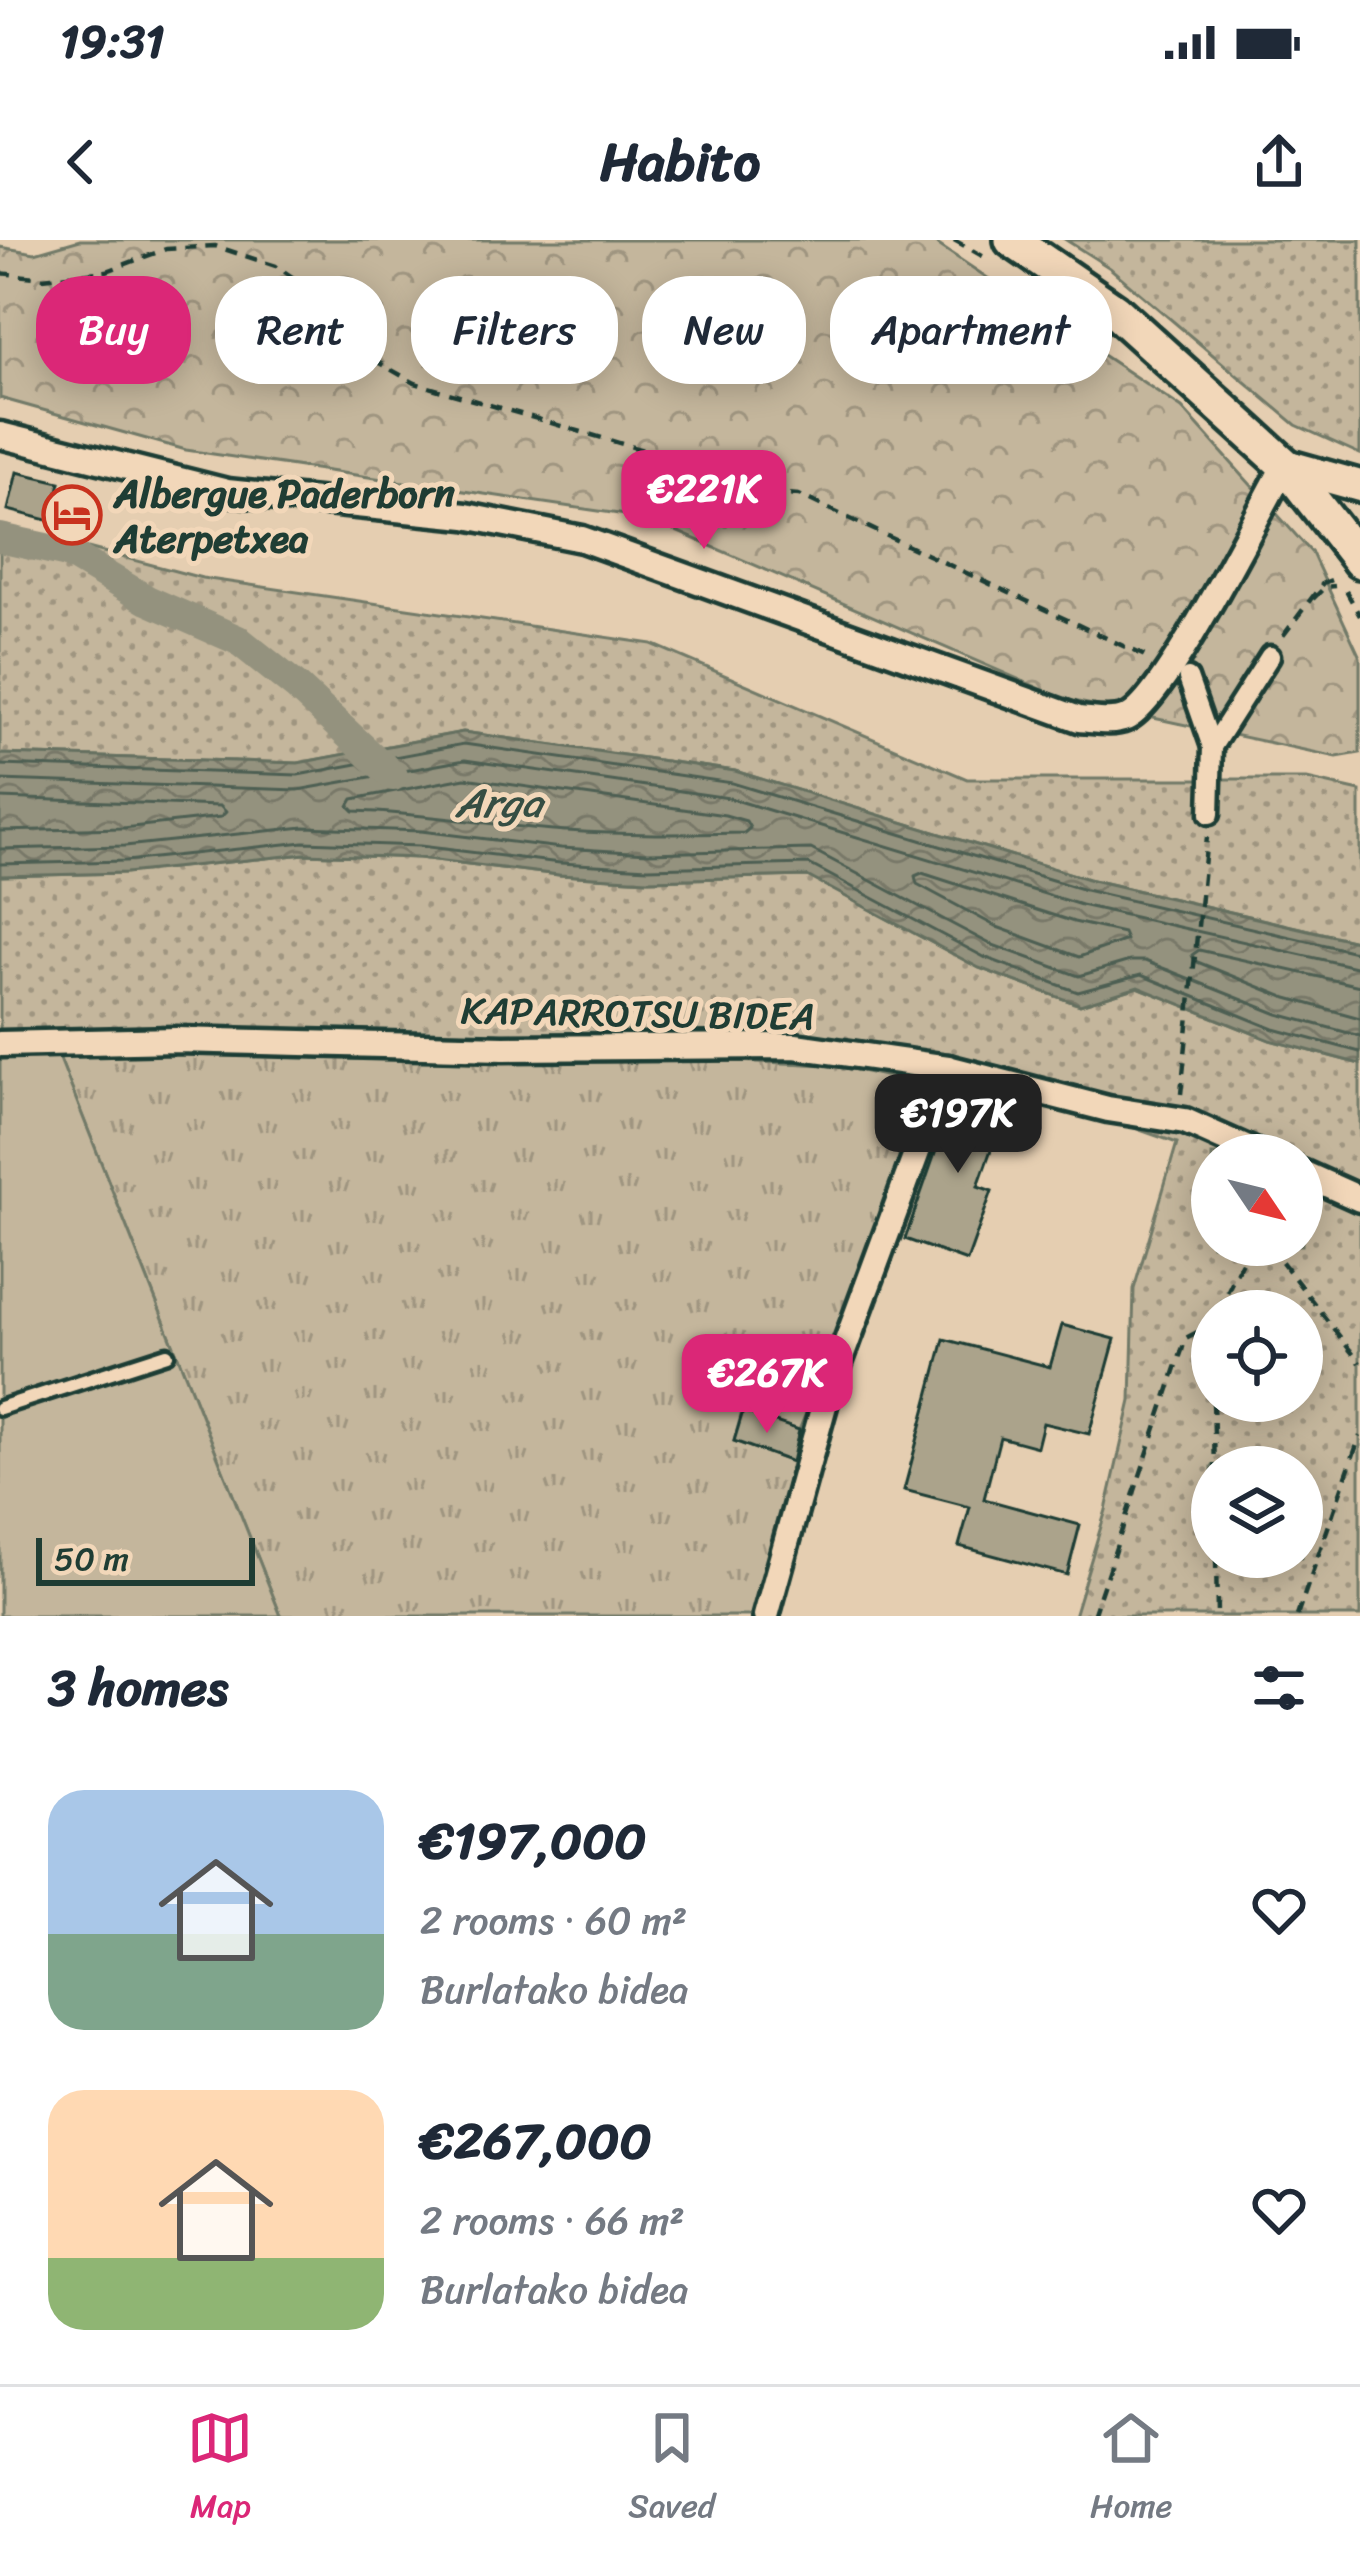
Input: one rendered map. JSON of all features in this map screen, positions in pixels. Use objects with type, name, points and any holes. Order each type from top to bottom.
[{"type":"main road","points":[[1012,240],[1114,310],[1285,465],[1349,569]]},
{"type":"street","points":[[0,435],[227,492],[466,516],[582,539],[1079,719],[1113,721],[1130,717],[1180,674],[1285,465],[1360,486]]},
{"type":"street","points":[[1212,747],[1270,656]]},
{"type":"street","points":[[1180,674],[1212,747],[1210,814]]},
{"type":"street","name":"KAPARROTSU BIDEA","points":[[0,1044],[176,1040],[504,1048],[795,1046],[948,1068],[1108,1108],[1185,1121],[1214,1134]]},
{"type":"street","points":[[766,1616],[826,1398],[948,1068]]},
{"type":"street","points":[[1323,1182],[1360,1199]]},
{"type":"lane","points":[[0,1408],[167,1354]]},
{"type":"path","points":[[0,273],[43,278],[107,271],[166,249],[215,246],[276,266],[314,292],[365,356],[415,383],[660,454],[747,491],[799,495],[1180,674]]},
{"type":"path","points":[[1270,656],[1323,583],[1349,569]]},
{"type":"path","points":[[1270,656],[1305,607],[1325,587],[1335,586]]},
{"type":"path","points":[[1181,1075],[1210,814]]},
{"type":"path","points":[[1285,1266],[1360,1363]]},
{"type":"path","points":[[1093,1616],[1186,1338],[1191,1336]]},
{"type":"path","points":[[1297,1616],[1360,1436]]},
{"type":"path","points":[[1216,1578],[1217,1616]]},
{"type":"green space","points":[[80,240],[931,240],[985,276],[830,276],[830,384],[1112,384],[1112,361],[1182,408],[1312,553],[1360,657],[1360,753],[1337,757],[1064,699],[646,518],[186,450],[0,398],[0,247],[35,253]]},
{"type":"green space","points":[[1066,240],[1360,240],[1360,454],[1296,425],[1110,268]]},
{"type":"green space","points":[[0,525],[202,578],[652,644],[967,779],[1307,779],[1360,791],[1360,942],[1088,879],[735,771],[463,732],[298,763],[0,754]]},
{"type":"green space","points":[[305,854],[419,858],[648,880],[808,876],[979,968],[1080,1005],[1138,987],[1270,1040],[1360,1064],[1360,1616],[1074,1616],[1106,1510],[1131,1401],[1134,1289],[1177,1143],[1106,1118],[833,1065],[0,1040],[0,876],[124,873]]},
{"type":"green space","points":[[112,1033],[833,1065],[941,1088],[799,1430],[742,1412],[734,1441],[792,1462],[760,1616],[281,1616],[58,1054]]},
{"type":"green space","points":[[58,1054],[281,1616],[0,1616],[0,1059]]},
{"type":"water","name":"Arga","points":[[463,732],[735,771],[1088,879],[1360,942],[1360,1064],[1270,1040],[1138,987],[1080,1005],[979,968],[807,876],[648,880],[419,858],[305,854],[126,873],[0,876],[0,754],[298,763]]},
{"type":"building","points":[[17,472],[60,482],[51,521],[8,510]]},
{"type":"building","points":[[959,1085],[1008,1102],[978,1186],[992,1191],[967,1261],[905,1239]]},
{"type":"building","points":[[1062,1325],[1115,1339],[1089,1434],[1043,1423],[1037,1447],[1000,1437],[984,1499],[1080,1525],[1067,1575],[959,1546],[970,1507],[904,1490],[944,1339],[1050,1367]]},
{"type":"building","points":[[743,1411],[799,1430],[792,1462],[734,1441]]},
{"type":"waterway","points":[[0,538],[68,553],[147,600],[238,640],[393,776]]},
{"type":"place","name":"Albergue Paderborn Aterpetxea","points":[[72,515]]}]
